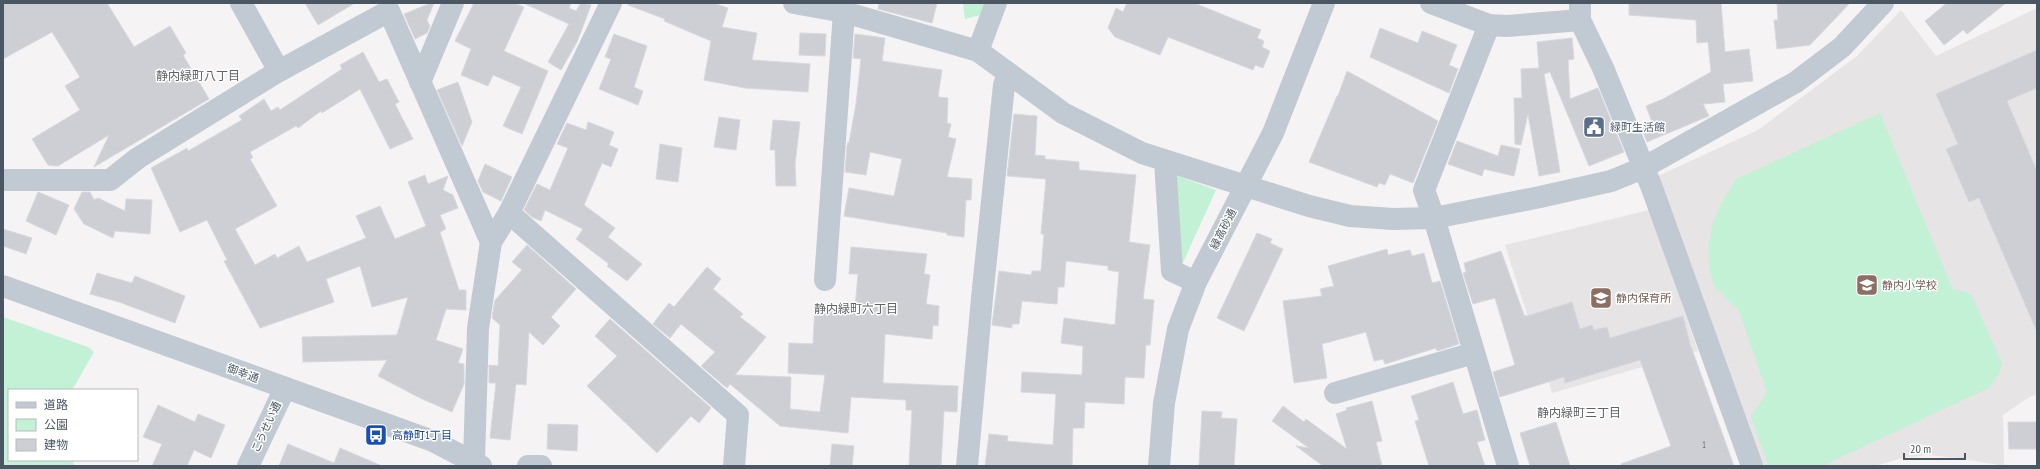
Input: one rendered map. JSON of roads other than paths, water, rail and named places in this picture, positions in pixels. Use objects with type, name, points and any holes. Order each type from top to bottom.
[{"type":"street","points":[[241,3],[279,71]]},
{"type":"street","points":[[420,82],[454,3]]},
{"type":"street","points":[[477,463],[478,328],[491,242],[509,212],[610,3]]},
{"type":"street","points":[[794,3],[844,12],[978,51],[1063,113],[1142,153],[1245,187],[1309,206],[1350,216],[1393,219],[1434,218],[1540,197],[1611,181],[1643,168],[1796,82],[1842,47],[1883,3]]},
{"type":"street","points":[[978,51],[996,3]]},
{"type":"street","name":"緑高砂通","points":[[1159,466],[1164,403],[1177,336],[1196,282],[1273,133],[1324,3]]},
{"type":"street","points":[[1431,3],[1489,25],[1507,26],[1580,11],[1643,168],[1752,466]]},
{"type":"street","points":[[3,180],[110,180],[138,158],[279,71],[389,11],[491,242]]},
{"type":"street","points":[[825,280],[844,12]]},
{"type":"street","points":[[1489,25],[1424,190],[1434,218],[1508,466]]},
{"type":"street","points":[[967,466],[1004,86],[1008,72]]},
{"type":"street","points":[[1165,161],[1172,271],[1196,282]]},
{"type":"street","points":[[509,212],[738,415],[734,466]]},
{"type":"street","name":"御幸通","points":[[3,286],[433,441],[477,463]]},
{"type":"street","points":[[1335,393],[1474,353]]},
{"type":"street","name":"こうせい通","points":[[248,466],[285,388]]},
{"type":"street","points":[[528,466],[541,466]]},
{"type":"place","name":"緑町生活館","points":[[1594,127]]},
{"type":"place","name":"静内小学校","points":[[1867,285]]},
{"type":"place","name":"静内保育所","points":[[1601,298]]},
{"type":"place","name":"高静町1丁目","points":[[376,435]]},
{"type":"district","name":"静内緑町八丁目","points":[[198,75]]},
{"type":"district","name":"静内緑町六丁目","points":[[856,308]]},
{"type":"district","name":"静内緑町三丁目","points":[[1579,412]]}]
